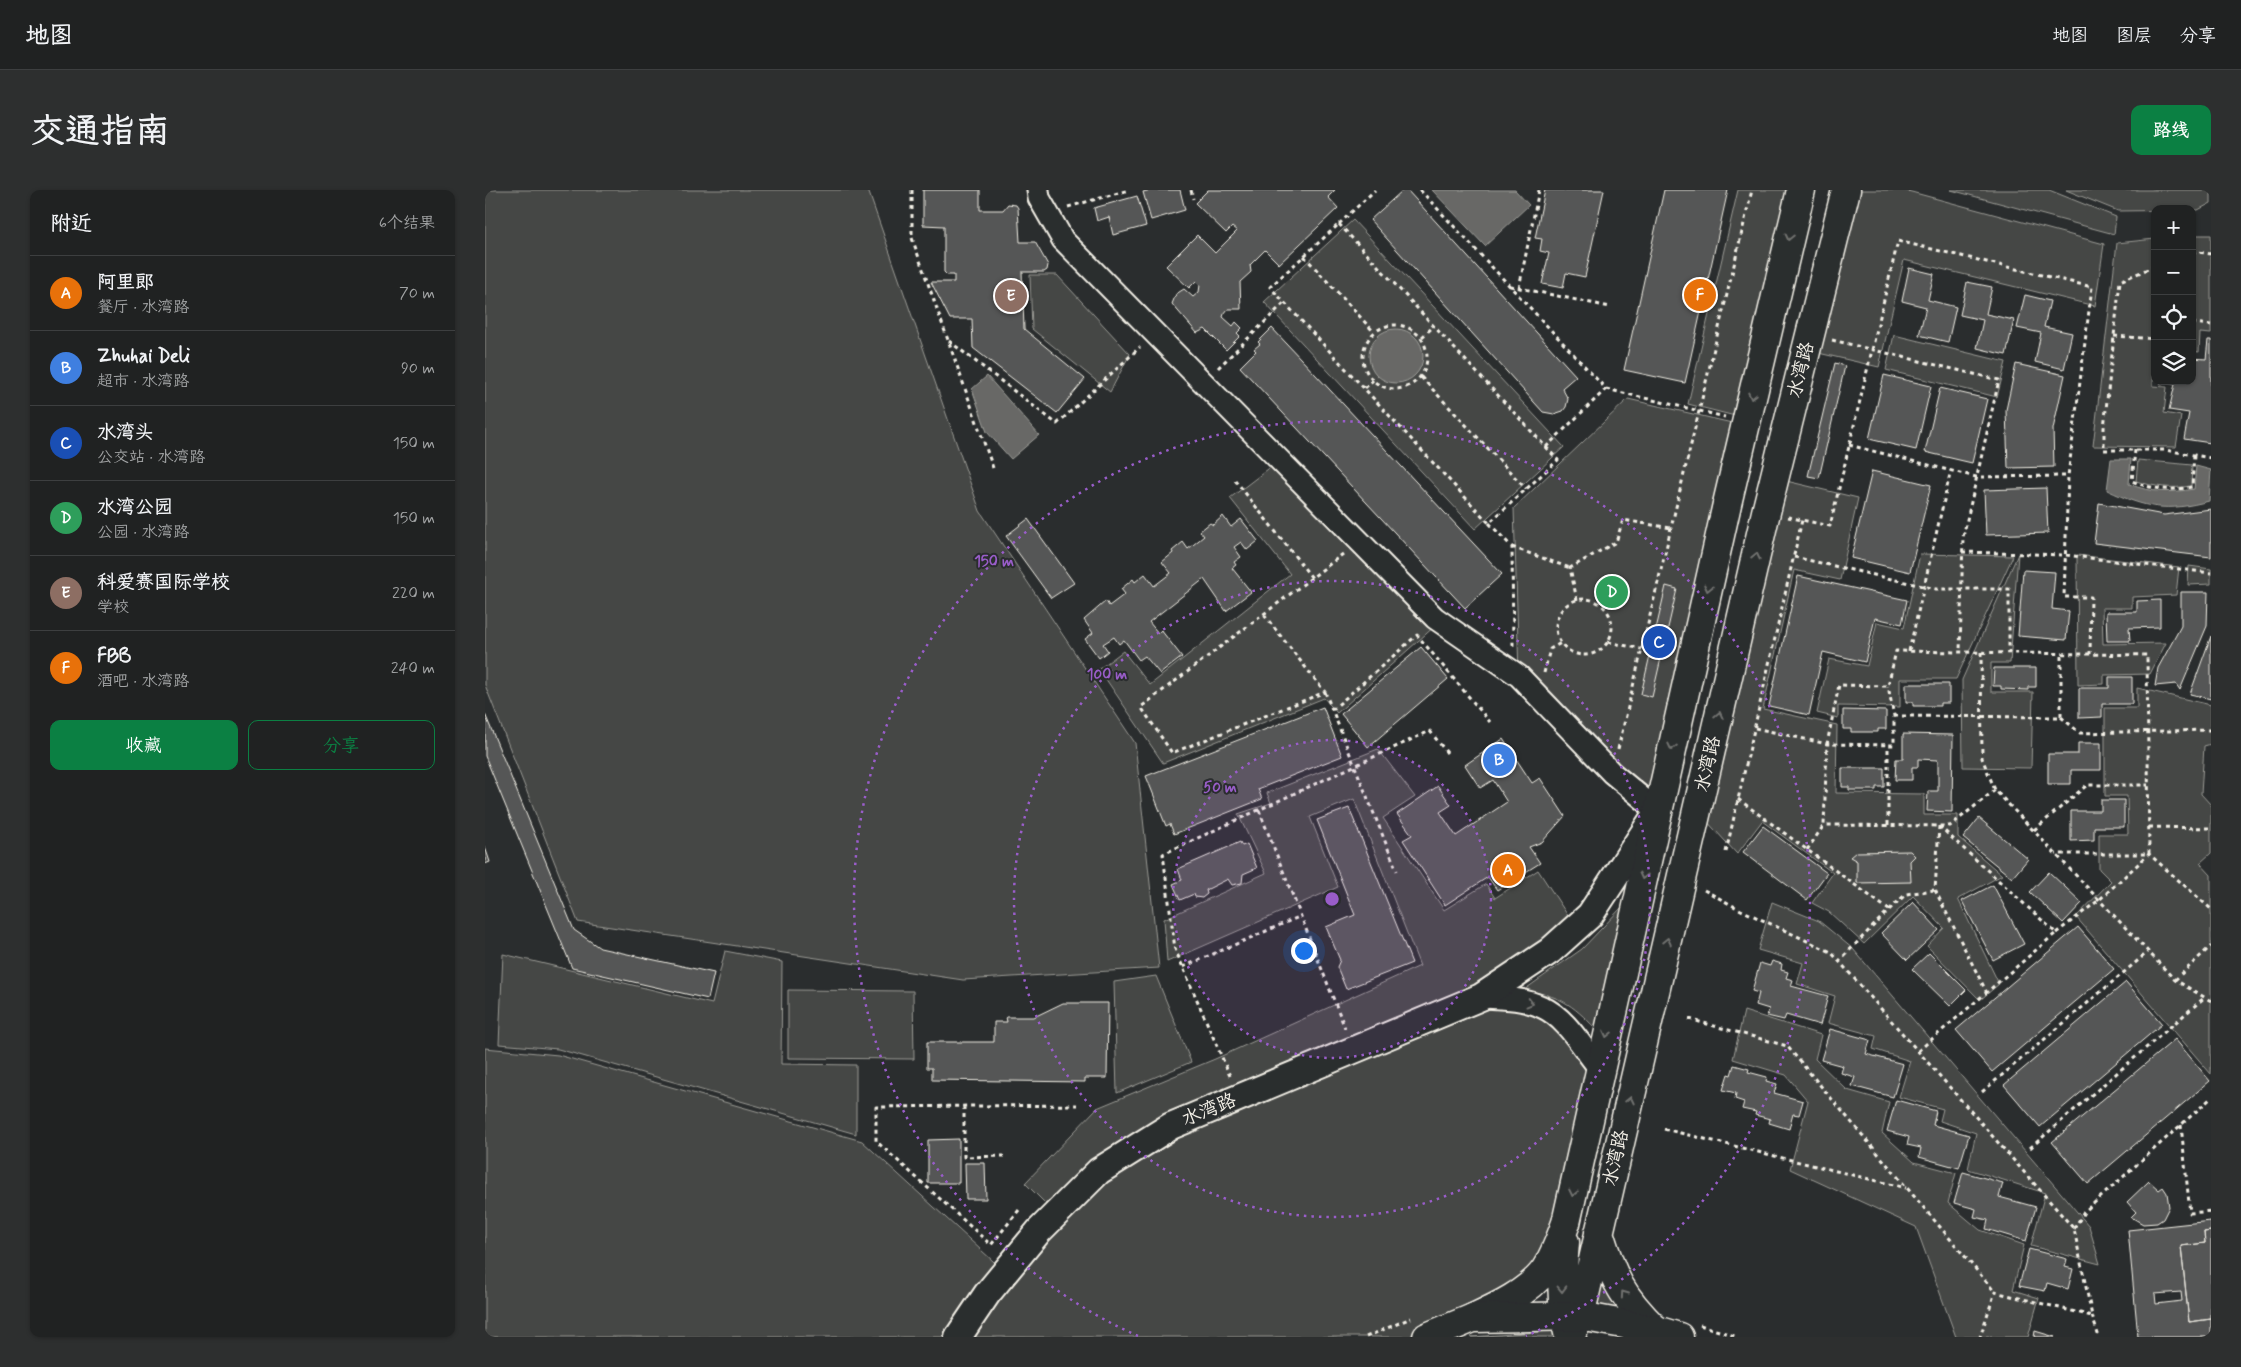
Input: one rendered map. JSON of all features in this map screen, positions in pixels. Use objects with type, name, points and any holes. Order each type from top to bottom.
[{"type":"main road","name":"水湾路","points":[[1427,1337],[1506,1302],[1543,1272],[1556,1251],[1567,1223],[1746,422],[1801,190]]},
{"type":"main road","name":"水湾路","points":[[1571,1326],[1599,1232],[1766,512],[1825,339],[1845,190]]},
{"type":"main road","points":[[1567,1223],[1561,1290],[1571,1326]]},
{"type":"main road","points":[[1599,1232],[1609,1264],[1620,1289],[1638,1312],[1676,1330]]},
{"type":"main road","points":[[1473,1318],[1571,1326],[1676,1330]]},
{"type":"street","points":[[1038,190],[1039,198],[1063,240],[1435,618],[1514,672],[1612,773],[1658,811]]},
{"type":"street","name":"水湾路","points":[[958,1337],[987,1294],[1039,1231],[1099,1171],[1171,1126],[1481,996],[1550,951],[1590,915],[1658,811]]},
{"type":"street","points":[[1481,996],[1517,1000],[1543,1007],[1560,1019],[1600,1069]]},
{"type":"path","points":[[912,190],[912,238],[993,468]]},
{"type":"path","points":[[1047,212],[1129,190]]},
{"type":"path","points":[[1191,190],[1193,199]]},
{"type":"path","points":[[1375,190],[1270,287],[1512,547],[1570,568],[1616,542],[1623,520],[1671,528]]},
{"type":"path","points":[[1420,190],[1606,389],[1746,422]]},
{"type":"path","points":[[1519,288],[1539,190]]},
{"type":"path","points":[[1612,773],[1752,190]]},
{"type":"path","points":[[1339,224],[1558,460],[1489,523]]},
{"type":"path","points":[[1788,507],[1785,517],[1830,526],[1898,241],[2092,287],[2068,476],[2064,597],[2091,597],[2090,654]]},
{"type":"path","points":[[2196,252],[2211,254]]},
{"type":"path","points":[[1303,256],[1374,332]]},
{"type":"path","points":[[2151,268],[2120,281],[2104,428],[2104,450],[2165,450],[2211,458]]},
{"type":"path","points":[[1509,285],[1610,307]]},
{"type":"path","points":[[1204,383],[1285,302]]},
{"type":"path","points":[[2196,323],[2211,325]]},
{"type":"path","points":[[1393,324],[1404,325],[1422,337],[1427,347],[1426,368],[1421,377],[1413,384],[1397,389],[1382,386],[1366,372],[1363,362],[1363,351],[1367,341],[1374,332],[1393,324]]},
{"type":"path","points":[[1422,337],[1434,326]]},
{"type":"path","points":[[948,341],[1057,424],[1156,334]]},
{"type":"path","points":[[2114,336],[2151,339]]},
{"type":"path","points":[[1825,339],[1999,380],[1963,538],[1960,652]]},
{"type":"path","points":[[1421,377],[1526,489]]},
{"type":"path","points":[[1365,388],[1373,380]]},
{"type":"path","points":[[1546,446],[1606,389]]},
{"type":"path","points":[[1849,446],[1976,477],[2068,476]]},
{"type":"path","points":[[2135,450],[2132,481],[2143,486],[2171,491],[2192,487],[2194,455]]},
{"type":"path","points":[[1909,651],[1951,470]]},
{"type":"path","points":[[1235,480],[1312,578]]},
{"type":"path","points":[[1726,852],[1802,520]]},
{"type":"path","points":[[1325,692],[1172,753],[1141,707],[1360,542]]},
{"type":"path","points":[[1512,547],[1514,672]]},
{"type":"path","points":[[1962,552],[2065,556],[2211,573]]},
{"type":"path","points":[[1794,557],[1936,589],[2009,589],[2009,653]]},
{"type":"path","points":[[1570,568],[1577,600]]},
{"type":"path","points":[[1577,600],[1596,601],[1603,607],[1612,624],[1608,642],[1593,654],[1575,654],[1561,643],[1557,635],[1557,617],[1568,603],[1577,600]]},
{"type":"path","points":[[1263,615],[1325,692],[1397,871]]},
{"type":"path","points":[[1332,710],[1417,635],[1490,722]]},
{"type":"path","points":[[1608,642],[1642,649]]},
{"type":"path","points":[[1539,696],[1550,649],[1561,643]]},
{"type":"path","points":[[1755,728],[1827,744],[1894,746],[1894,716],[1888,686],[1896,651],[2147,654],[2149,854],[2099,900],[2056,933],[1918,1051]]},
{"type":"path","points":[[1981,652],[1982,758],[1995,790],[2175,980],[2211,1001]]},
{"type":"path","points":[[2061,654],[2061,717]]},
{"type":"path","points":[[1807,850],[1824,825],[1827,744],[1839,685],[1888,686]]},
{"type":"path","points":[[1894,716],[2061,717],[2081,733],[2211,730]]},
{"type":"path","points":[[1239,1097],[1175,949],[1163,854],[1430,731],[1447,753]]},
{"type":"path","points":[[1888,825],[1889,746]]},
{"type":"path","points":[[2033,830],[2087,785],[2148,785]]},
{"type":"path","points":[[1824,825],[1949,826],[1995,790]]},
{"type":"path","points":[[1738,799],[1889,910]]},
{"type":"path","points":[[1259,810],[1354,1050]]},
{"type":"path","points":[[1939,826],[1935,890],[1987,993]]},
{"type":"path","points":[[1939,826],[2056,933]]},
{"type":"path","points":[[2149,827],[2211,828]]},
{"type":"path","points":[[2056,854],[2149,854],[2211,908]]},
{"type":"path","points":[[1681,877],[1741,910],[1831,952],[1839,960],[2074,1228],[2092,1316],[2099,1337]]},
{"type":"path","points":[[1839,960],[1906,894],[1935,890]]},
{"type":"path","points":[[1183,967],[1301,916]]},
{"type":"path","points":[[2175,980],[2211,946]]},
{"type":"path","points":[[1982,1092],[2148,951]]},
{"type":"path","points":[[2030,1148],[2205,997]]},
{"type":"path","points":[[1689,1019],[1787,1046],[1995,1292],[2092,1316]]},
{"type":"path","points":[[2074,1228],[2084,1212],[2211,1098]]},
{"type":"path","points":[[1019,1210],[991,1245],[876,1141],[876,1106],[1077,1105]]},
{"type":"path","points":[[964,1106],[964,1157],[1004,1156]]},
{"type":"path","points":[[2181,1125],[2190,1213],[2211,1211]]},
{"type":"path","points":[[1664,1129],[1907,1189]]},
{"type":"path","points":[[1980,1337],[1995,1292]]},
{"type":"path","points":[[1676,1330],[1738,1337]]},
{"type":"shaded area","points":[[485,190],[868,190],[980,511],[1135,743],[1159,968],[963,980],[578,922],[485,685]]},
{"type":"shaded area","points":[[1432,190],[1515,190],[1529,205],[1485,246]]},
{"type":"shaded area","points":[[1738,190],[1792,190],[1739,417],[1688,404]]},
{"type":"shaded area","points":[[1854,190],[1904,190],[2104,244],[2095,306],[1904,260],[1879,367],[1814,352]]},
{"type":"shaded area","points":[[1951,190],[2049,190],[2116,217],[2114,234]]},
{"type":"shaded area","points":[[2066,190],[2211,190],[2211,203],[2198,210],[2196,210],[2196,205],[2151,205],[2151,211],[2118,211]]},
{"type":"shaded area","points":[[1353,220],[1564,447],[1475,529],[1264,302]]},
{"type":"shaded area","points":[[2196,235],[2211,235],[2211,334],[2200,333],[2199,352],[2196,352]]},
{"type":"shaded area","points":[[2151,239],[2151,385],[2167,387],[2164,413],[2181,416],[2176,447],[2093,446],[2117,243]]},
{"type":"shaded area","points":[[1030,275],[1057,275],[1130,354],[1110,392],[1032,329]]},
{"type":"shaded area","points":[[1391,329],[1401,329],[1415,337],[1421,346],[1423,356],[1421,366],[1415,375],[1401,383],[1391,383],[1381,378],[1374,371],[1369,361],[1369,351],[1374,341],[1381,334]]},
{"type":"shaded area","points":[[1894,335],[2006,362],[1997,397],[1886,370]]},
{"type":"shaded area","points":[[987,376],[1039,435],[1011,459],[987,432],[972,389]]},
{"type":"shaded area","points":[[1628,399],[1745,426],[1658,810],[1519,676],[1514,508]]},
{"type":"shaded area","points":[[2111,459],[2131,459],[2129,484],[2153,491],[2169,492],[2194,489],[2196,466],[2211,470],[2209,501],[2181,507],[2157,507],[2134,501],[2107,490]]},
{"type":"shaded area","points":[[2138,460],[2192,465],[2191,486],[2163,487],[2136,481]]},
{"type":"shaded area","points":[[1272,466],[1435,626],[1337,713],[1324,698],[1163,763],[1099,669],[1123,651],[1150,685],[1290,574],[1230,498]]},
{"type":"shaded area","points":[[1782,480],[1858,498],[1840,580],[1794,570],[1763,709],[1837,725],[1836,793],[1924,794],[1924,815],[1958,815],[1958,837],[2002,875],[1958,899],[1999,984],[1980,1000],[1927,946],[1944,928],[1913,896],[1864,944],[1829,912],[1812,903],[1833,873],[1762,821],[1737,854],[1704,818]]},
{"type":"shaded area","points":[[1920,554],[2013,556],[1956,679],[1900,679],[1900,707],[1838,706],[1838,718],[1817,713],[1829,659],[1867,666],[1877,622],[1904,628]]},
{"type":"shaded area","points":[[2018,554],[2010,663],[1991,663],[1991,692],[2033,692],[2031,768],[1963,767],[1962,680]]},
{"type":"shaded area","points":[[2077,555],[2179,567],[2176,595],[2132,597],[2132,608],[2102,608],[2103,644],[2166,643],[2150,674],[2104,675],[2104,684],[2078,685]]},
{"type":"shaded area","points":[[2189,566],[2211,569],[2211,584],[2188,585]]},
{"type":"shaded area","points":[[2137,688],[2211,705],[2211,744],[2204,746],[2201,794],[2211,805],[2211,853],[2200,863],[2211,875],[2211,1074],[2076,917],[2111,881],[2099,869],[2099,834],[2128,834],[2127,796],[2105,796],[2105,708],[2137,708]]},
{"type":"shaded area","points":[[1378,749],[1415,797],[1383,818],[1444,910],[1486,884],[1495,898],[1538,870],[1572,922],[1478,992],[1170,1121],[1051,1209],[1025,1183],[1097,1108],[1215,1059],[1420,966],[1354,799],[1310,817],[1338,887],[1167,962],[1164,919],[1266,873],[1238,814],[1271,803],[1267,793]]},
{"type":"shaded area","points":[[1772,902],[1819,921],[1853,949],[2089,1226],[2100,1264],[2031,1246],[2045,1193],[1968,1169],[1976,1133],[1940,1121],[1943,1109],[1899,1097],[1910,1061],[1873,1049],[1876,1036],[1828,1023],[1835,996],[1797,984],[1803,963],[1758,950]]},
{"type":"shaded area","points":[[1622,907],[1596,1029],[1564,1002],[1547,995],[1524,990],[1582,949]]},
{"type":"shaded area","points":[[725,951],[782,962],[781,1064],[856,1065],[856,1134],[558,1049],[499,1044],[503,954],[712,1004]]},
{"type":"shaded area","points":[[1156,976],[1191,1062],[1117,1093],[1114,982]]},
{"type":"shaded area","points":[[788,990],[913,991],[914,1059],[788,1058]]},
{"type":"shaded area","points":[[1481,997],[1542,1007],[1599,1069],[1542,1268],[1426,1337],[957,1337],[1099,1171]]},
{"type":"shaded area","points":[[1744,1011],[1821,1035],[1815,1059],[1847,1090],[1889,1102],[1882,1133],[1914,1162],[1956,1173],[1948,1203],[1980,1230],[2024,1245],[2013,1290],[2039,1298],[2028,1337],[1956,1337],[1916,1227],[1790,1169],[1808,1101],[1786,1075],[1733,1059]]},
{"type":"shaded area","points":[[485,1048],[558,1055],[862,1141],[1005,1272],[956,1337],[485,1337]]},
{"type":"shaded area","points":[[1599,1275],[1610,1298],[1624,1316],[1588,1312]]},
{"type":"shaded area","points":[[1551,1331],[1555,1334],[1554,1337],[1471,1337]]},
{"type":"building","points":[[923,190],[980,190],[980,210],[1003,210],[1008,204],[1016,205],[1018,208],[1020,242],[1035,242],[1048,265],[1047,270],[1044,272],[1022,272],[1024,329],[1085,379],[1057,413],[973,348],[972,319],[950,319],[931,282],[954,282],[954,275],[947,275],[944,272],[944,226],[923,225]]},
{"type":"building","points":[[1151,190],[1180,190],[1185,210],[1151,220],[1143,192]]},
{"type":"building","points":[[1208,190],[1335,190],[1328,197],[1338,208],[1279,264],[1265,250],[1250,265],[1251,272],[1240,282],[1241,309],[1228,309],[1223,317],[1233,326],[1236,322],[1242,328],[1237,333],[1240,336],[1226,350],[1205,329],[1197,333],[1172,304],[1176,294],[1184,289],[1193,297],[1199,292],[1200,285],[1196,281],[1189,288],[1166,266],[1197,235],[1215,253],[1237,231],[1232,227],[1226,233],[1195,203]]},
{"type":"building","points":[[1403,190],[1407,190],[1576,376],[1562,388],[1568,399],[1563,411],[1554,414],[1543,412],[1370,220]]},
{"type":"building","points":[[1545,190],[1604,190],[1585,277],[1566,273],[1563,288],[1542,284],[1549,253],[1540,251],[1542,239],[1535,238]]},
{"type":"building","points":[[1664,190],[1728,190],[1685,383],[1624,370]]},
{"type":"building","points":[[1137,196],[1146,226],[1113,235],[1109,217],[1097,221],[1094,208]]},
{"type":"building","points":[[1909,268],[1934,274],[1928,300],[1956,307],[1948,342],[1919,335],[1926,307],[1902,301]]},
{"type":"building","points":[[1967,282],[1992,287],[1986,314],[2014,320],[2006,355],[1977,348],[1983,320],[1960,315]]},
{"type":"building","points":[[2025,295],[2050,301],[2044,327],[2072,333],[2064,369],[2035,362],[2041,333],[2017,328]]},
{"type":"building","points":[[1272,328],[1502,574],[1465,608],[1240,367],[1256,351],[1254,349],[1260,344],[1258,342]]},
{"type":"building","points":[[2208,340],[2211,340],[2211,443],[2184,439],[2189,413],[2169,410],[2175,385],[2196,385],[2196,358],[2206,359]]},
{"type":"building","points":[[1835,363],[1845,366],[1819,478],[1808,476]]},
{"type":"building","points":[[2016,364],[2065,375],[2053,429],[2054,467],[2008,468],[2006,410]]},
{"type":"building","points":[[1884,375],[1931,386],[1916,450],[1869,439]]},
{"type":"building","points":[[1940,388],[1987,399],[1972,463],[1925,452]]},
{"type":"building","points":[[1872,471],[1931,485],[1910,572],[1851,558]]},
{"type":"building","points":[[2046,488],[2048,533],[1986,535],[1984,490]]},
{"type":"building","points":[[2099,503],[2164,515],[2211,509],[2211,557],[2094,543]]},
{"type":"building","points":[[1223,516],[1231,527],[1241,519],[1258,541],[1247,550],[1241,542],[1234,547],[1241,557],[1234,562],[1236,565],[1232,568],[1251,592],[1226,611],[1204,579],[1149,622],[1158,633],[1161,630],[1182,657],[1160,674],[1145,656],[1139,660],[1124,640],[1119,644],[1114,637],[1103,644],[1108,651],[1099,658],[1085,639],[1093,633],[1084,620],[1106,601],[1109,606],[1125,594],[1121,589],[1133,579],[1135,582],[1145,574],[1154,586],[1171,573],[1162,562],[1173,553],[1172,551],[1183,542],[1188,549],[1204,536],[1200,531],[1210,523],[1213,525]]},
{"type":"building","points":[[1028,519],[1074,583],[1051,598],[1006,536]]},
{"type":"building","points":[[2023,570],[2055,572],[2052,609],[2069,611],[2066,640],[2018,636]]},
{"type":"building","points":[[1798,576],[1907,600],[1902,624],[1875,618],[1865,662],[1823,652],[1809,715],[1769,706]]},
{"type":"building","points":[[1666,586],[1677,589],[1652,697],[1641,694]]},
{"type":"building","points":[[2181,592],[2208,592],[2207,626],[2180,690],[2176,684],[2155,686],[2158,668],[2181,626]]},
{"type":"building","points":[[2160,600],[2160,627],[2129,628],[2130,641],[2107,641],[2106,612],[2137,612],[2137,601]]},
{"type":"building","points":[[2211,636],[2211,699],[2190,694]]},
{"type":"building","points":[[1421,647],[1448,679],[1368,747],[1341,714]]},
{"type":"building","points":[[1994,668],[2036,668],[2036,687],[2028,687],[2028,690],[2001,689],[2001,686],[1993,686]]},
{"type":"building","points":[[2109,677],[2132,677],[2132,704],[2102,704],[2102,717],[2079,718],[2079,688],[2109,688]]},
{"type":"building","points":[[1906,684],[1949,684],[1949,703],[1940,703],[1940,706],[1913,706],[1913,702],[1906,702]]},
{"type":"building","points":[[1323,707],[1342,756],[1258,789],[1262,799],[1174,834],[1170,824],[1166,826],[1146,776]]},
{"type":"building","points":[[1843,710],[1886,711],[1886,729],[1878,729],[1878,732],[1851,732],[1851,729],[1843,729]]},
{"type":"building","points":[[485,714],[574,930],[600,948],[714,973],[708,999],[572,968],[485,756]]},
{"type":"building","points":[[1903,734],[1953,735],[1952,812],[1927,811],[1928,791],[1938,791],[1938,760],[1918,759],[1918,767],[1912,767],[1912,780],[1895,780],[1896,759],[1903,759]]},
{"type":"building","points":[[1503,739],[1532,783],[1540,778],[1565,816],[1542,842],[1529,847],[1540,863],[1497,890],[1488,877],[1445,905],[1403,840],[1412,835],[1397,814],[1438,786],[1451,805],[1440,812],[1456,836],[1507,802],[1493,780],[1480,788],[1465,765]]},
{"type":"building","points":[[2078,743],[2101,743],[2101,770],[2071,770],[2071,784],[2048,784],[2048,754],[2078,754]]},
{"type":"building","points":[[1842,768],[1884,768],[1884,787],[1876,787],[1876,790],[1849,790],[1849,787],[1842,787]]},
{"type":"building","points":[[2101,800],[2124,800],[2124,827],[2094,827],[2094,840],[2071,841],[2071,811],[2101,811]]},
{"type":"building","points":[[1349,808],[1412,963],[1346,989],[1337,967],[1340,960],[1326,927],[1355,915],[1317,820]]},
{"type":"building","points":[[1979,818],[2028,859],[2012,878],[1963,838]]},
{"type":"building","points":[[1763,826],[1827,873],[1807,900],[1743,852]]},
{"type":"building","points":[[1240,842],[1242,846],[1247,844],[1257,868],[1243,874],[1242,883],[1232,885],[1228,879],[1206,890],[1207,894],[1202,898],[1195,897],[1194,894],[1180,900],[1173,884],[1182,880],[1178,869]]},
{"type":"building","points":[[485,847],[490,862],[485,864]]},
{"type":"building","points":[[1910,851],[1915,856],[1910,861],[1911,882],[1857,883],[1857,861],[1850,857],[1856,852]]},
{"type":"building","points":[[2049,872],[2082,903],[2063,923],[2030,892]]},
{"type":"building","points":[[1993,885],[2024,944],[1993,960],[1962,901]]},
{"type":"building","points":[[1913,902],[1939,930],[1907,960],[1881,933]]},
{"type":"building","points":[[2078,927],[2114,969],[1992,1072],[1956,1030]]},
{"type":"building","points":[[1929,953],[1966,990],[1950,1006],[1912,969]]},
{"type":"building","points":[[1772,961],[1782,964],[1781,970],[1788,972],[1786,978],[1793,980],[1791,986],[1828,996],[1820,1025],[1786,1015],[1784,1020],[1767,1016],[1769,1009],[1756,1005],[1759,993],[1752,991],[1760,963],[1770,966]]},
{"type":"building","points":[[2126,982],[2162,1024],[2040,1127],[2004,1085]]},
{"type":"building","points":[[1063,1003],[1108,1003],[1107,1078],[1085,1078],[1085,1082],[932,1080],[932,1068],[927,1068],[927,1042],[994,1042],[994,1022],[1007,1022],[1006,1017],[1034,1017]]},
{"type":"building","points":[[1830,1029],[1870,1040],[1866,1054],[1903,1064],[1893,1097],[1852,1086],[1855,1077],[1841,1073],[1843,1066],[1821,1060]]},
{"type":"building","points":[[2175,1039],[2210,1081],[2088,1184],[2052,1142]]},
{"type":"building","points":[[1734,1065],[1749,1069],[1748,1072],[1767,1077],[1766,1081],[1777,1084],[1774,1093],[1803,1101],[1799,1115],[1793,1114],[1789,1129],[1769,1123],[1770,1119],[1755,1115],[1756,1112],[1742,1109],[1744,1102],[1735,1099],[1736,1093],[1723,1090],[1728,1074],[1731,1075]]},
{"type":"building","points":[[1896,1100],[1936,1111],[1933,1125],[1969,1135],[1959,1168],[1919,1157],[1921,1148],[1907,1145],[1909,1137],[1887,1131]]},
{"type":"building","points":[[959,1139],[959,1183],[928,1183],[928,1140]]},
{"type":"building","points":[[965,1163],[985,1163],[986,1199],[966,1199]]},
{"type":"building","points":[[1963,1172],[2003,1183],[1999,1197],[2036,1207],[2026,1241],[1986,1229],[1988,1220],[1974,1217],[1976,1209],[1954,1203]]},
{"type":"building","points":[[2149,1181],[2159,1190],[2163,1187],[2167,1193],[2169,1207],[2163,1219],[2157,1223],[2143,1224],[2131,1217],[2136,1212],[2127,1202]]},
{"type":"building","points":[[2211,1221],[2211,1231],[2204,1232],[2205,1243],[2181,1246],[2189,1322],[2211,1319],[2211,1337],[2138,1337],[2128,1230]],"holes":[[[2181,1292],[2182,1301],[2156,1304],[2155,1294]]]},
{"type":"building","points":[[2211,1231],[2211,1319],[2189,1322],[2181,1246],[2205,1243],[2204,1232]]},
{"type":"building","points":[[2029,1249],[2067,1259],[2065,1267],[2073,1269],[2068,1289],[2047,1283],[2045,1291],[2019,1286]]},
{"type":"building","points":[[2035,1331],[2055,1337],[2034,1337]]},
{"type":"place","name":"FBB","points":[[1700,295]]},
{"type":"place","name":"科爱赛国际学校","points":[[1011,296]]},
{"type":"place","name":"水湾公园","points":[[1612,592]]},
{"type":"place","name":"水湾头","points":[[1659,642]]},
{"type":"place","name":"Zhuhai Deli","points":[[1499,760]]},
{"type":"place","name":"阿里郎","points":[[1508,870]]}]
